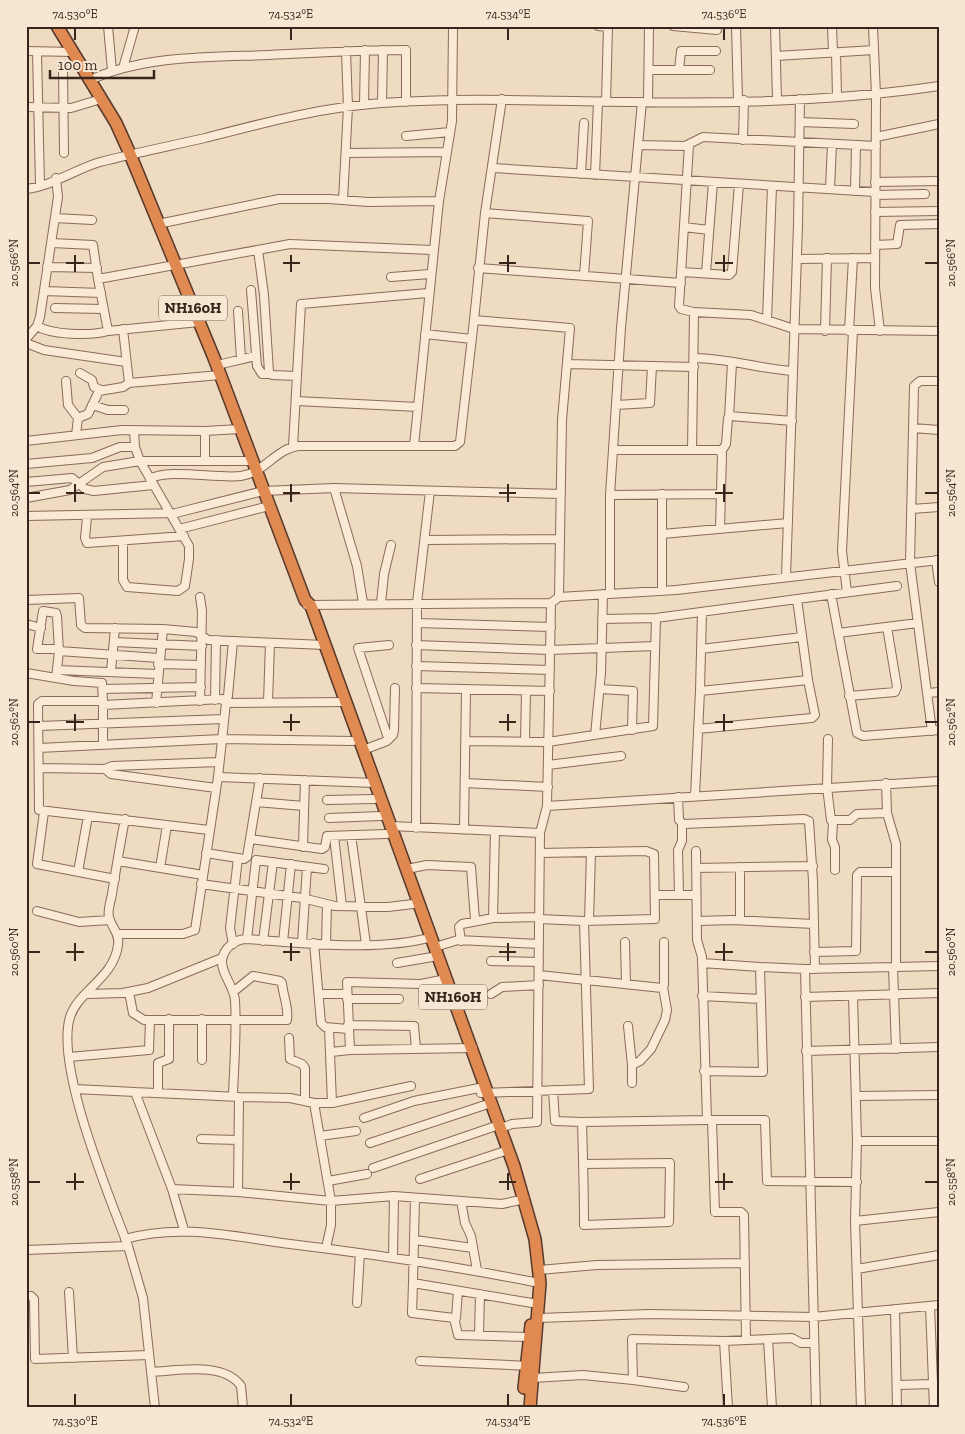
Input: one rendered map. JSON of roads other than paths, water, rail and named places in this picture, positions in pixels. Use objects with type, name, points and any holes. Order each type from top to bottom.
[{"type":"highway","name":"NH160H","points":[[57,26],[116,123],[199,322],[322,646],[342,702],[353,741],[372,783],[413,904],[432,945]]},
{"type":"highway","name":"NH160H","points":[[342,702],[363,750],[372,783],[374,799],[407,869],[443,980],[469,1048],[535,1239],[540,1283],[539,1318],[523,1408]]},
{"type":"highway","name":"NH160H","points":[[483,1091],[485,1104],[497,1128],[502,1152],[522,1200],[528,1233],[534,1282],[530,1337],[530,1408]]},
{"type":"street","points":[[108,26],[112,71]]},
{"type":"street","points":[[123,68],[135,26]]},
{"type":"street","points":[[414,446],[432,250],[454,100],[453,26]]},
{"type":"street","points":[[595,175],[608,26],[598,26]]},
{"type":"street","points":[[595,735],[600,689],[602,619],[606,594],[616,405],[639,146],[649,70],[649,26]]},
{"type":"street","points":[[673,26],[718,30]]},
{"type":"street","points":[[736,26],[743,140]]},
{"type":"street","points":[[775,26],[778,100]]},
{"type":"street","points":[[832,26],[837,97]]},
{"type":"street","points":[[873,26],[876,95],[875,299],[880,331]]},
{"type":"street","points":[[90,80],[123,68],[207,58],[365,50],[406,50],[406,102]]},
{"type":"street","points":[[364,105],[365,50]]},
{"type":"street","points":[[382,50],[382,103]]},
{"type":"street","points":[[776,56],[874,50]]},
{"type":"street","points":[[343,200],[348,106],[346,51]]},
{"type":"street","points":[[679,70],[681,51],[716,51]]},
{"type":"street","points":[[26,52],[73,52]]},
{"type":"street","points":[[37,52],[40,185]]},
{"type":"street","points":[[63,67],[64,153]]},
{"type":"street","points":[[649,70],[710,70]]},
{"type":"street","points":[[26,189],[92,164],[130,154],[277,119],[348,106],[502,99],[602,102],[778,100],[876,95],[939,86]]},
{"type":"street","points":[[26,107],[77,108],[101,98]]},
{"type":"street","points":[[26,482],[72,478],[84,489],[94,491],[151,482],[164,473],[226,478],[256,473],[293,446],[450,447],[458,445],[472,340],[478,268],[502,99]]},
{"type":"street","points":[[786,577],[797,259],[800,99]]},
{"type":"street","points":[[800,122],[854,124]]},
{"type":"street","points":[[581,174],[584,123]]},
{"type":"street","points":[[876,136],[939,124]]},
{"type":"street","points":[[406,136],[450,132]]},
{"type":"street","points":[[639,146],[690,145],[700,137],[876,146]]},
{"type":"street","points":[[830,189],[832,144]]},
{"type":"street","points":[[690,145],[680,308],[694,312],[742,314],[794,329],[824,331],[939,331]]},
{"type":"street","points":[[855,191],[856,145]]},
{"type":"street","points":[[346,153],[447,152]]},
{"type":"street","points":[[493,168],[875,193],[925,194]]},
{"type":"street","points":[[26,339],[36,326],[44,291],[58,197],[56,178]]},
{"type":"street","points":[[875,182],[939,181]]},
{"type":"street","points":[[706,273],[714,182]]},
{"type":"street","points":[[682,272],[729,275],[732,272],[739,184]]},
{"type":"street","points":[[767,320],[772,186]]},
{"type":"street","points":[[158,224],[279,199],[438,201]]},
{"type":"street","points":[[875,212],[939,211]]},
{"type":"street","points":[[485,213],[588,221],[584,276]]},
{"type":"street","points":[[55,218],[92,220]]},
{"type":"street","points":[[875,245],[897,244],[900,225],[939,224]]},
{"type":"street","points":[[684,227],[710,230]]},
{"type":"street","points":[[52,243],[93,245],[108,332]]},
{"type":"street","points":[[98,279],[258,250],[302,244],[432,250]]},
{"type":"street","points":[[258,250],[264,295],[270,374]]},
{"type":"street","points":[[824,331],[827,258]]},
{"type":"street","points":[[847,592],[843,542],[852,331],[853,258]]},
{"type":"street","points":[[797,259],[875,258]]},
{"type":"street","points":[[48,267],[97,268]]},
{"type":"street","points":[[478,268],[681,283]]},
{"type":"street","points":[[392,277],[430,274]]},
{"type":"street","points":[[251,290],[256,356],[260,372],[297,376]]},
{"type":"street","points":[[44,291],[101,293]]},
{"type":"street","points":[[293,446],[301,304],[428,293]]},
{"type":"street","points":[[55,308],[104,309]]},
{"type":"street","points":[[238,311],[241,359]]},
{"type":"street","points":[[692,450],[694,312]]},
{"type":"street","points":[[474,320],[570,328],[562,420],[559,597]]},
{"type":"street","points":[[36,326],[54,333],[108,332],[199,322]]},
{"type":"street","points":[[123,329],[129,384]]},
{"type":"street","points":[[425,334],[472,340]]},
{"type":"street","points":[[26,343],[44,350],[126,362]]},
{"type":"street","points":[[80,373],[92,380],[94,386],[101,390],[218,370],[241,359],[256,356]]},
{"type":"street","points":[[694,358],[719,359],[765,369],[793,371]]},
{"type":"street","points":[[720,529],[721,452],[726,444],[732,363]]},
{"type":"street","points":[[567,364],[694,367]]},
{"type":"street","points":[[616,405],[650,403],[652,366]]},
{"type":"street","points":[[66,381],[68,405],[78,418],[76,435]]},
{"type":"street","points":[[831,594],[856,730],[860,735],[935,730],[910,563],[914,386],[920,381],[939,381]]},
{"type":"street","points":[[78,418],[86,416],[101,390]]},
{"type":"street","points":[[296,401],[418,407]]},
{"type":"street","points":[[92,406],[108,410],[124,410]]},
{"type":"street","points":[[728,417],[792,420]]},
{"type":"street","points":[[913,428],[939,430]]},
{"type":"street","points":[[26,441],[134,430],[205,431],[240,429]]},
{"type":"street","points":[[123,541],[123,580],[127,587],[178,590],[185,586],[189,546],[140,461],[135,447],[134,430]]},
{"type":"street","points":[[205,431],[205,460]]},
{"type":"street","points":[[26,464],[94,457],[120,447],[135,447]]},
{"type":"street","points":[[614,450],[716,450],[721,452]]},
{"type":"street","points":[[94,457],[102,468]]},
{"type":"street","points":[[26,498],[60,493],[79,485],[102,468],[140,461],[252,461]]},
{"type":"street","points":[[26,516],[87,517],[170,513],[200,508],[263,491],[334,488],[561,494]]},
{"type":"street","points":[[334,488],[357,566],[363,603]]},
{"type":"street","points":[[416,828],[417,603],[430,491]]},
{"type":"street","points":[[662,494],[662,591]]},
{"type":"street","points":[[610,495],[720,494]]},
{"type":"street","points":[[179,529],[269,506]]},
{"type":"street","points":[[912,509],[939,507]]},
{"type":"street","points":[[87,517],[85,538],[87,543],[184,536]]},
{"type":"street","points":[[662,534],[788,523]]},
{"type":"street","points":[[425,540],[560,539]]},
{"type":"street","points":[[381,603],[384,574],[391,545]]},
{"type":"street","points":[[306,603],[551,603],[559,597],[662,591],[938,560],[939,582]]},
{"type":"street","points":[[602,619],[656,618],[897,586]]},
{"type":"street","points":[[200,596],[202,637],[200,701]]},
{"type":"street","points":[[26,600],[77,598],[80,601],[82,627],[163,629],[196,632],[202,637],[216,640],[322,646]]},
{"type":"street","points":[[698,729],[812,718],[815,715],[808,680],[797,599]]},
{"type":"street","points":[[373,1168],[497,1128],[512,1124],[536,1123],[538,1091],[540,833],[547,806],[548,787],[551,603]]},
{"type":"street","points":[[56,678],[59,650],[57,614],[43,611],[37,649],[59,650],[113,654],[201,665]]},
{"type":"street","points":[[695,796],[702,612]]},
{"type":"street","points":[[466,741],[548,742],[653,726],[656,618]]},
{"type":"street","points":[[417,623],[551,627]]},
{"type":"street","points":[[838,633],[918,623]]},
{"type":"street","points":[[26,624],[40,628]]},
{"type":"street","points":[[850,696],[896,692],[897,687],[887,627]]},
{"type":"street","points":[[111,671],[115,628]]},
{"type":"street","points":[[156,703],[157,674],[163,629]]},
{"type":"street","points":[[701,648],[802,637]]},
{"type":"street","points":[[215,700],[216,640]]},
{"type":"street","points":[[117,934],[183,934],[192,932],[196,927],[218,777],[233,641]]},
{"type":"street","points":[[114,642],[202,646]]},
{"type":"street","points":[[268,702],[270,643]]},
{"type":"street","points":[[388,740],[357,650],[362,646],[389,645]]},
{"type":"street","points":[[416,645],[550,650],[655,646]]},
{"type":"street","points":[[416,666],[550,670]]},
{"type":"street","points":[[57,670],[157,674]]},
{"type":"street","points":[[26,673],[102,683],[103,745]]},
{"type":"street","points":[[700,690],[808,680]]},
{"type":"street","points":[[103,689],[200,687]]},
{"type":"street","points":[[363,750],[388,740],[393,735],[395,688]]},
{"type":"street","points":[[416,688],[550,691]]},
{"type":"street","points":[[464,830],[466,689]]},
{"type":"street","points":[[600,689],[630,689],[633,691],[632,730]]},
{"type":"street","points":[[525,742],[526,690]]},
{"type":"street","points":[[928,693],[939,692]]},
{"type":"street","points":[[209,830],[125,819],[44,812],[38,808],[38,703],[156,703],[215,700],[225,702],[342,702]]},
{"type":"street","points":[[39,726],[224,719]]},
{"type":"street","points":[[39,748],[221,739],[353,741]]},
{"type":"street","points":[[828,739],[827,787],[833,822],[832,840],[835,846],[835,870]]},
{"type":"street","points":[[548,765],[621,756]]},
{"type":"street","points":[[39,768],[105,769],[112,766],[219,762]]},
{"type":"street","points":[[105,769],[111,774],[216,788]]},
{"type":"street","points":[[218,777],[372,783]]},
{"type":"street","points":[[206,853],[244,859],[247,857],[260,778]]},
{"type":"street","points":[[303,847],[305,780]]},
{"type":"street","points":[[547,806],[939,781]]},
{"type":"street","points":[[465,783],[548,787]]},
{"type":"street","points":[[886,783],[887,813],[896,844],[896,1049]]},
{"type":"street","points":[[678,797],[679,820],[682,824],[682,841],[678,850],[679,895]]},
{"type":"street","points":[[327,800],[374,799]]},
{"type":"street","points":[[256,802],[304,806]]},
{"type":"street","points":[[44,812],[36,863],[38,865],[115,879]]},
{"type":"street","points":[[833,822],[850,820],[859,814],[887,813]]},
{"type":"street","points":[[78,872],[88,816]]},
{"type":"street","points":[[329,818],[381,816]]},
{"type":"street","points":[[125,819],[109,914],[117,934],[118,946],[104,975],[71,1014],[68,1057],[70,1072],[91,1143],[127,1243],[143,1298],[155,1408]]},
{"type":"street","points":[[682,824],[807,819],[810,824],[813,866],[815,969]]},
{"type":"street","points":[[160,868],[167,824]]},
{"type":"street","points":[[250,839],[322,849],[326,837],[416,828],[540,833]]},
{"type":"street","points":[[493,918],[495,831]]},
{"type":"street","points":[[352,835],[366,944]]},
{"type":"street","points":[[334,836],[342,906]]},
{"type":"street","points":[[364,1118],[414,1101],[483,1091],[589,1089],[586,921],[591,852]]},
{"type":"street","points":[[461,941],[460,925],[475,920],[493,918],[586,921],[654,919],[656,895],[652,852],[540,853]]},
{"type":"street","points":[[696,852],[697,940],[702,963],[704,1071],[715,1212],[743,1213],[746,1340]]},
{"type":"street","points":[[233,944],[230,932],[238,858]]},
{"type":"street","points":[[118,861],[203,875]]},
{"type":"street","points":[[247,939],[256,861],[324,869]]},
{"type":"street","points":[[263,941],[273,862]]},
{"type":"street","points":[[283,942],[291,864]]},
{"type":"street","points":[[407,869],[426,865],[471,867],[475,920]]},
{"type":"street","points":[[302,943],[307,866]]},
{"type":"street","points":[[696,868],[813,866]]},
{"type":"street","points":[[740,867],[740,920]]},
{"type":"street","points":[[814,952],[856,952],[856,875],[860,872],[896,872]]},
{"type":"street","points":[[201,884],[305,898],[327,905],[388,907],[413,904]]},
{"type":"street","points":[[656,895],[696,895]]},
{"type":"street","points":[[326,943],[327,905]]},
{"type":"street","points":[[37,911],[79,922],[110,920]]},
{"type":"street","points":[[697,921],[740,920],[814,924]]},
{"type":"street","points":[[87,994],[129,992],[148,988],[222,958],[233,944],[240,939],[302,943],[366,944],[414,942],[432,945]]},
{"type":"street","points":[[397,963],[432,945],[450,941],[539,944]]},
{"type":"street","points":[[625,942],[626,984]]},
{"type":"street","points":[[632,1065],[643,1058],[651,1049],[656,1035],[665,1020],[667,1010],[663,987],[664,942]]},
{"type":"street","points":[[314,943],[321,1023],[323,1027],[414,1026],[416,1049]]},
{"type":"street","points":[[222,958],[223,968],[235,997],[238,1192]]},
{"type":"street","points":[[491,961],[539,962]]},
{"type":"street","points":[[702,963],[804,969],[939,966]]},
{"type":"street","points":[[704,1071],[763,1072],[760,967]]},
{"type":"street","points":[[804,969],[808,1182],[816,1408]]},
{"type":"street","points":[[129,992],[133,1013],[139,1018],[150,1020],[286,1020],[288,1007],[284,1000],[282,983],[280,981],[253,976],[233,992]]},
{"type":"street","points":[[539,976],[663,987]]},
{"type":"street","points":[[350,1050],[347,982],[407,984],[443,980]]},
{"type":"street","points":[[490,994],[502,986],[539,985]]},
{"type":"street","points":[[805,997],[939,993]]},
{"type":"street","points":[[319,994],[399,999]]},
{"type":"street","points":[[702,996],[760,999]]},
{"type":"street","points":[[853,996],[857,1141],[855,1221],[861,1408]]},
{"type":"street","points":[[202,1019],[202,1060]]},
{"type":"street","points":[[68,1057],[149,1050],[150,1020]]},
{"type":"street","points":[[158,1093],[158,1063],[169,1059],[169,1020]]},
{"type":"street","points":[[628,1026],[632,1083]]},
{"type":"street","points":[[329,1028],[332,1103]]},
{"type":"street","points":[[289,1038],[290,1059],[302,1064],[305,1068],[305,1101]]},
{"type":"street","points":[[806,1051],[939,1047]]},
{"type":"street","points":[[331,1052],[469,1048]]},
{"type":"street","points":[[75,1089],[290,1098],[314,1103],[332,1103],[411,1086]]},
{"type":"street","points":[[553,1090],[555,1121],[765,1120],[767,1182],[857,1182]]},
{"type":"street","points":[[135,1092],[172,1189],[184,1230]]},
{"type":"street","points":[[856,1096],[939,1094]]},
{"type":"street","points":[[314,1103],[332,1201],[331,1225],[326,1248]]},
{"type":"street","points":[[370,1143],[485,1104]]},
{"type":"street","points":[[582,1122],[584,1225],[669,1222],[670,1163],[583,1164]]},
{"type":"street","points":[[320,1136],[356,1131]]},
{"type":"street","points":[[200,1139],[238,1140]]},
{"type":"street","points":[[857,1141],[939,1141]]},
{"type":"street","points":[[420,1179],[502,1152]]},
{"type":"street","points":[[328,1180],[367,1174]]},
{"type":"street","points":[[172,1189],[238,1192],[332,1201],[394,1196],[502,1204],[522,1200]]},
{"type":"street","points":[[393,1257],[394,1196]]},
{"type":"street","points":[[416,1198],[412,1313],[456,1318]]},
{"type":"street","points":[[461,1201],[477,1270]]},
{"type":"street","points":[[855,1221],[939,1212]]},
{"type":"street","points":[[26,1250],[127,1243],[145,1234],[184,1230],[415,1260],[534,1282]]},
{"type":"street","points":[[415,1240],[473,1248]]},
{"type":"street","points":[[357,1303],[360,1253]]},
{"type":"street","points":[[857,1269],[939,1255]]},
{"type":"street","points":[[539,1270],[704,1262],[745,1263]]},
{"type":"street","points":[[413,1283],[532,1303]]},
{"type":"street","points":[[458,1291],[457,1334],[530,1337]]},
{"type":"street","points":[[69,1292],[72,1358]]},
{"type":"street","points":[[479,1335],[480,1294]]},
{"type":"street","points":[[26,1296],[31,1296],[34,1299],[35,1359],[149,1355]]},
{"type":"street","points":[[539,1318],[649,1314],[813,1317],[939,1305]]},
{"type":"street","points":[[930,1306],[933,1384],[936,1407]]},
{"type":"street","points":[[895,1309],[897,1408]]},
{"type":"street","points":[[633,1380],[632,1339],[746,1340],[792,1338],[801,1343],[814,1343]]},
{"type":"street","points":[[768,1339],[772,1408]]},
{"type":"street","points":[[724,1340],[728,1408]]},
{"type":"street","points":[[420,1360],[633,1380],[684,1387]]},
{"type":"street","points":[[151,1372],[205,1370],[228,1375],[241,1386],[243,1408]]},
{"type":"street","points":[[897,1385],[933,1384]]}]
